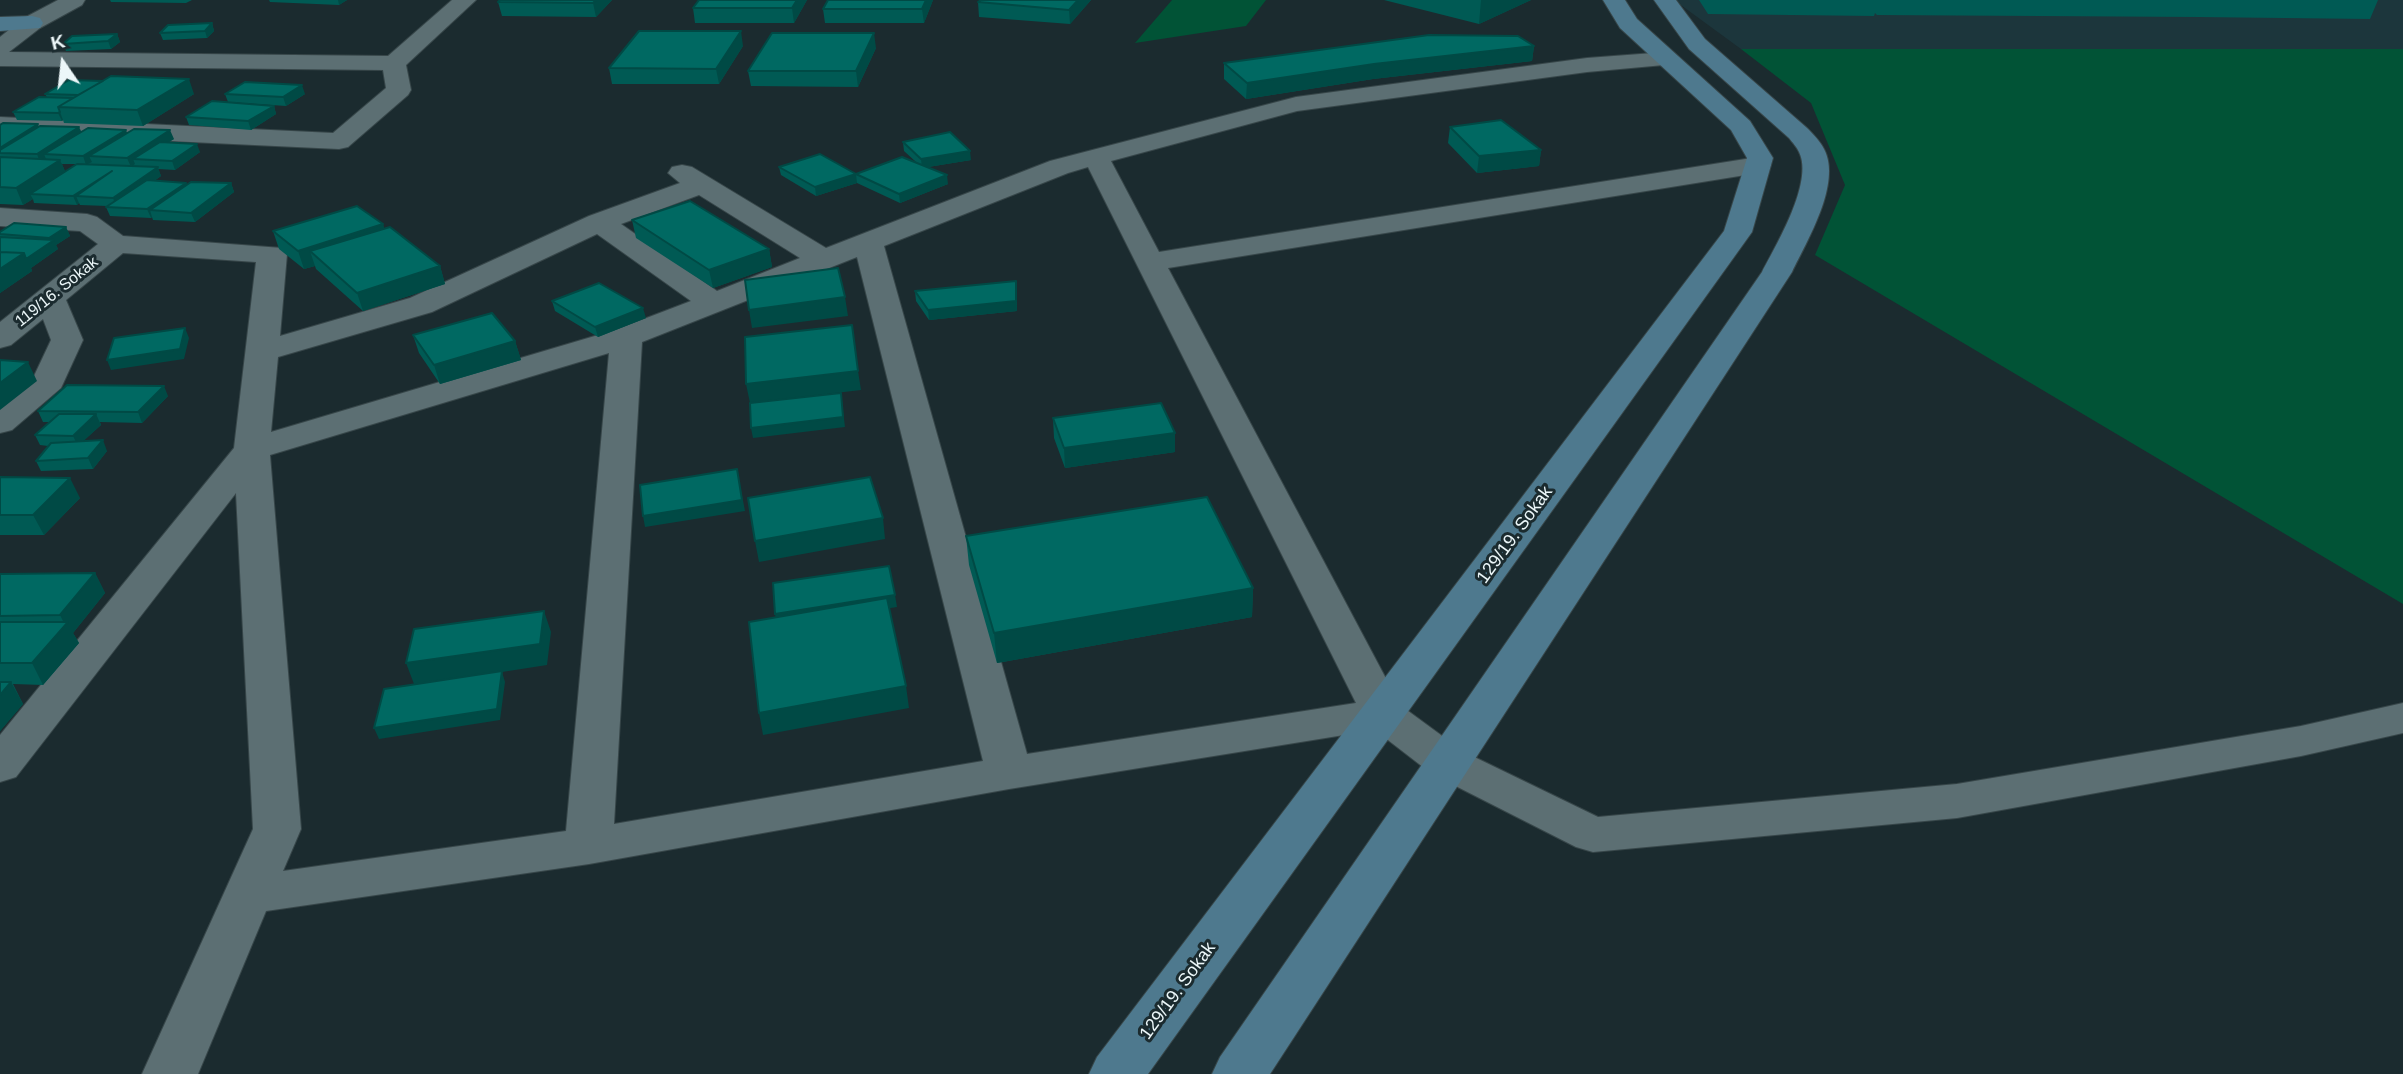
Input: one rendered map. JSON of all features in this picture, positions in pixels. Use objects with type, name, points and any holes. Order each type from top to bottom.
[{"type":"main road","points":[[1614,0],[1628,23],[1741,126],[1760,158],[1758,165]]},
{"type":"main road","points":[[1240,1074],[1777,272],[1809,207],[1816,165],[1812,150],[1798,132],[1697,44],[1665,0]]},
{"type":"main road","points":[[0,24],[32,23]]},
{"type":"main road","name":"129/19. Sokak","points":[[1117,1074],[1738,232],[1758,165]]},
{"type":"street","points":[[0,48],[32,23],[74,0]]},
{"type":"street","points":[[0,59],[394,63],[465,0]]},
{"type":"street","points":[[0,766],[252,449],[626,337],[1059,167],[1296,104],[1587,65],[1667,59]]},
{"type":"street","points":[[0,125],[339,141],[398,90],[394,63]]},
{"type":"street","points":[[1096,157],[1383,714],[1448,763],[1593,835],[1957,802],[2301,741],[2403,718]]},
{"type":"street","points":[[1150,262],[1758,165]]},
{"type":"street","points":[[262,351],[421,305],[692,179],[824,260]]},
{"type":"street","name":"119/16. Sokak","points":[[0,217],[87,223],[116,244],[0,338]]},
{"type":"street","points":[[599,222],[714,303]]},
{"type":"street","points":[[868,243],[1009,773]]},
{"type":"street","points":[[116,244],[272,254],[252,449],[277,829],[170,1074]]},
{"type":"street","points":[[0,424],[49,381],[67,340],[50,299]]},
{"type":"street","points":[[589,846],[626,337]]},
{"type":"street","points":[[248,895],[589,846],[1009,773],[1383,714]]},
{"type":"shaded area","points":[[1674,0],[2403,0],[2403,49],[1741,49]]},
{"type":"green space","points":[[1172,0],[1266,0],[1246,26],[1135,43]]},
{"type":"green space","points":[[1741,49],[2403,49],[2403,604],[1815,255],[1845,185],[1811,103]]},
{"type":"building","points":[[596,0],[593,3],[498,2]]},
{"type":"building","points":[[699,0],[797,0],[792,8],[693,8]]},
{"type":"building","points":[[828,0],[926,0],[922,9],[823,9]]},
{"type":"building","points":[[1078,0],[1069,10],[978,2]]},
{"type":"building","points":[[212,23],[205,31],[160,33],[168,25]]},
{"type":"building","points":[[639,31],[741,31],[716,69],[609,68]]},
{"type":"building","points":[[772,33],[874,33],[856,71],[748,71]]},
{"type":"building","points":[[117,34],[108,41],[63,44],[72,36]]},
{"type":"building","points":[[1429,35],[1518,36],[1534,46],[1374,64],[1247,83],[1224,63]]},
{"type":"building","points":[[111,76],[189,79],[137,110],[58,107]]},
{"type":"building","points":[[69,80],[103,81],[78,95],[45,94]]},
{"type":"building","points":[[245,82],[302,85],[283,97],[225,94]]},
{"type":"building","points":[[39,97],[73,98],[58,107],[58,113],[13,112]]},
{"type":"building","points":[[212,101],[274,106],[248,121],[186,117]]},
{"type":"building","points":[[1501,120],[1541,150],[1479,156],[1450,127]]},
{"type":"building","points":[[38,124],[0,148],[0,125]]},
{"type":"building","points":[[40,126],[79,127],[37,154],[0,153],[0,150]]},
{"type":"building","points":[[88,128],[126,130],[83,156],[44,154]]},
{"type":"building","points":[[134,129],[170,130],[127,158],[89,156]]},
{"type":"building","points":[[950,132],[970,151],[921,159],[903,142]]},
{"type":"building","points":[[160,142],[197,144],[172,161],[133,159]]},
{"type":"building","points":[[820,154],[856,174],[815,187],[779,167]]},
{"type":"building","points":[[0,157],[60,160],[16,188],[0,187]]},
{"type":"building","points":[[902,157],[947,175],[899,194],[856,174]]},
{"type":"building","points":[[77,164],[158,167],[113,198],[76,196],[112,171],[73,196],[30,194]]},
{"type":"building","points":[[147,180],[186,183],[147,209],[106,207]]},
{"type":"building","points":[[191,182],[231,183],[191,213],[150,210]]},
{"type":"building","points":[[690,201],[769,249],[709,270],[632,220]]},
{"type":"building","points":[[357,206],[383,224],[298,251],[273,231]]},
{"type":"building","points":[[14,223],[66,227],[49,238],[0,234]]},
{"type":"building","points":[[390,227],[440,266],[357,293],[310,251]]},
{"type":"building","points":[[0,237],[54,240],[26,259],[24,253],[0,252]]},
{"type":"building","points":[[0,252],[24,253],[0,269]]},
{"type":"building","points":[[838,268],[845,297],[749,310],[745,280]]},
{"type":"building","points":[[1016,281],[1016,301],[928,310],[915,291]]},
{"type":"building","points":[[599,283],[643,308],[595,327],[552,301]]},
{"type":"building","points":[[492,313],[515,341],[434,365],[413,335]]},
{"type":"building","points":[[852,325],[858,371],[746,384],[745,337]]},
{"type":"building","points":[[185,328],[180,349],[107,360],[114,338]]},
{"type":"building","points":[[0,360],[28,362],[0,383]]},
{"type":"building","points":[[67,385],[164,386],[138,412],[38,411]]},
{"type":"building","points":[[841,393],[843,417],[751,428],[750,403]]},
{"type":"building","points":[[1161,403],[1175,433],[1064,448],[1053,418]]},
{"type":"building","points":[[59,414],[96,414],[73,436],[35,435]]},
{"type":"building","points":[[103,440],[88,458],[36,461],[51,443]]},
{"type":"building","points":[[737,469],[742,500],[643,516],[640,485]]},
{"type":"building","points":[[0,477],[70,478],[33,515],[0,515]]},
{"type":"building","points":[[870,477],[883,518],[755,541],[748,498]]},
{"type":"building","points":[[1207,497],[1253,588],[994,633],[966,536]]},
{"type":"building","points":[[889,566],[895,595],[775,614],[773,583]]},
{"type":"building","points":[[95,573],[60,615],[0,616],[0,574]]},
{"type":"building","points":[[887,598],[906,686],[759,713],[749,622]]},
{"type":"building","points":[[544,611],[540,644],[406,663],[414,629]]},
{"type":"building","points":[[0,622],[68,622],[32,663],[0,663]]},
{"type":"building","points":[[502,671],[497,709],[374,728],[384,689]]},
{"type":"building","points":[[0,682],[11,682],[0,695]]}]
